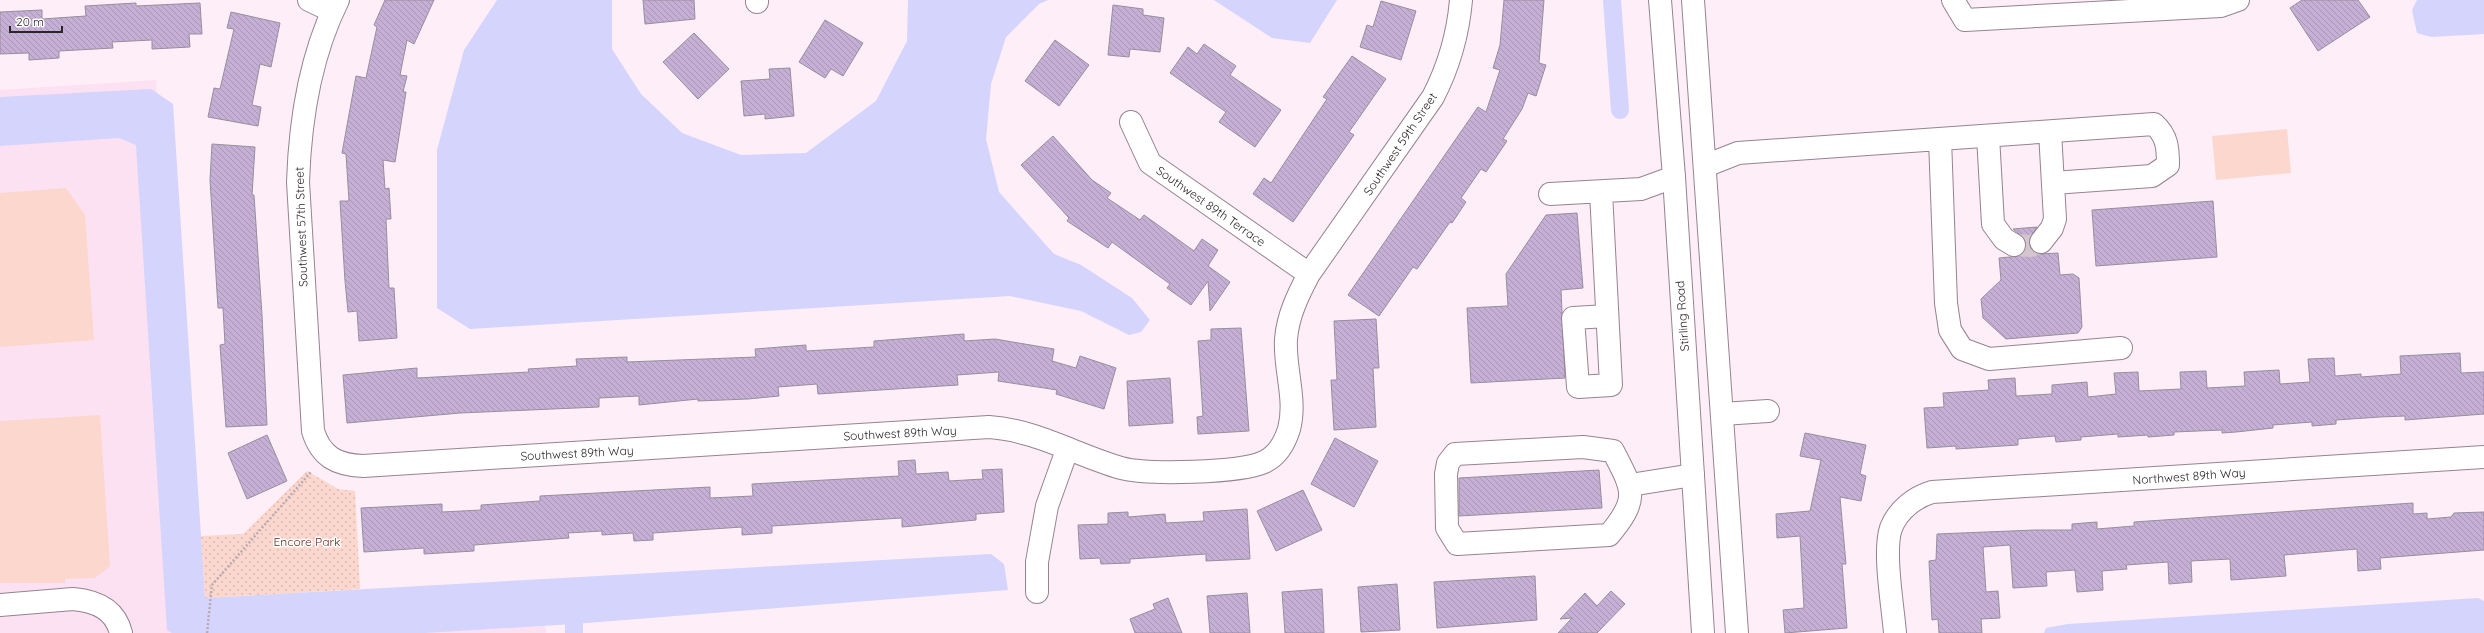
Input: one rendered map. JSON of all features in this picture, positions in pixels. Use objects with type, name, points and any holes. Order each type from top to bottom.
[{"type":"street","points":[[309,0],[335,6]]},
{"type":"street","name":"Southwest 59th Street","points":[[1309,274],[1433,98],[1445,72],[1453,49],[1461,0]]},
{"type":"street","name":"Stirling Road","points":[[1660,0],[1674,177],[1703,633]]},
{"type":"street","points":[[1694,0],[1737,633]]},
{"type":"street","points":[[1953,0],[1965,20],[2207,3],[2221,6],[2238,0]]},
{"type":"street","name":"Southwest 57th Street","points":[[327,456],[317,442],[311,410],[298,182],[299,149],[310,84],[317,54],[335,6]]},
{"type":"street","name":"Southwest 89th Terrace","points":[[1131,122],[1150,163],[1309,274]]},
{"type":"street","points":[[1550,194],[1641,189],[1738,153],[2154,124],[2163,133],[2168,144],[2168,165],[2152,176],[2053,183]]},
{"type":"street","points":[[2041,242],[2052,228],[2055,219],[2050,132]]},
{"type":"street","points":[[1988,136],[1993,224],[2004,239],[2014,245]]},
{"type":"street","points":[[1940,139],[1946,303],[1950,330],[1962,349],[1989,359],[2121,348]]},
{"type":"street","points":[[1601,192],[1611,385],[1578,387],[1573,318],[1607,316]]},
{"type":"street","name":"Southwest 89th Way","points":[[327,456],[341,463],[363,466],[989,427],[1010,428],[1032,434],[1067,450],[1122,468],[1142,472],[1165,473],[1250,467],[1266,461],[1284,442],[1290,427],[1291,410],[1286,340],[1289,317],[1297,296],[1309,274]]},
{"type":"street","points":[[1722,414],[1768,411]]},
{"type":"street","points":[[1583,447],[1613,451],[1630,485],[1629,502],[1624,517],[1609,535],[1457,544],[1447,528],[1446,474],[1448,463],[1455,454],[1583,447]]},
{"type":"street","points":[[1037,592],[1037,562],[1047,506],[1067,450]]},
{"type":"street","name":"Northwest 89th Way","points":[[1895,633],[1888,546],[1891,527],[1901,512],[1918,497],[1932,492],[2484,457]]},
{"type":"street","points":[[1630,485],[1692,475]]},
{"type":"street","points":[[0,605],[73,599],[85,600],[109,610],[116,619],[121,633]]},
{"type":"path","points":[[207,633],[212,585],[311,472]]},
{"type":"shaded area","points":[[156,80],[197,633],[0,633],[0,90]]},
{"type":"shaded area","points":[[545,619],[546,633],[304,633]]},
{"type":"green space","points":[[2287,129],[2291,173],[2216,180],[2212,136]]},
{"type":"green space","points":[[66,188],[85,215],[94,340],[0,347],[0,193]]},
{"type":"green space","points":[[100,415],[110,566],[95,578],[65,579],[65,583],[0,583],[0,421]]},
{"type":"green space","name":"Encore Park","points":[[307,471],[338,489],[355,491],[360,589],[205,598],[201,536],[243,534]]},
{"type":"water","points":[[497,0],[612,0],[612,49],[641,94],[682,133],[741,155],[806,153],[876,101],[907,41],[908,0],[1048,0],[1039,4],[1006,37],[991,84],[986,139],[999,192],[1054,254],[1081,265],[1132,298],[1150,320],[1141,332],[1129,335],[1081,311],[1010,296],[470,329],[437,308],[437,150],[464,50]]},
{"type":"water","points":[[1214,0],[1337,0],[1310,43],[1272,38]]},
{"type":"water","points":[[2417,0],[2484,0],[2484,34],[2431,37],[2417,33],[2412,10]]},
{"type":"water","points":[[151,89],[173,104],[205,598],[991,554],[1004,564],[1008,590],[574,624],[425,633],[172,633],[167,630],[136,145],[119,138],[0,146],[0,97]]},
{"type":"water","points":[[2478,598],[2484,601],[2484,633],[2044,633],[2046,628],[2068,624]]},
{"type":"building","points":[[385,0],[434,0],[414,44],[407,40],[400,75],[407,76],[403,92],[406,92],[395,162],[383,160],[385,189],[389,188],[391,219],[386,219],[389,288],[394,288],[397,338],[359,341],[357,311],[348,312],[345,281],[340,201],[349,201],[346,154],[342,153],[356,76],[366,78],[377,27],[374,25]]},
{"type":"building","points":[[643,0],[694,0],[695,19],[645,24]]},
{"type":"building","points":[[1504,0],[1544,0],[1539,63],[1546,65],[1536,96],[1528,93],[1522,109],[1503,139],[1507,141],[1486,172],[1481,169],[1461,198],[1466,202],[1452,223],[1450,222],[1417,269],[1413,267],[1379,316],[1348,295],[1478,107],[1486,112],[1500,70],[1493,68],[1500,45]]},
{"type":"building","points":[[2302,0],[2358,0],[2370,17],[2318,51],[2290,8]]},
{"type":"building","points":[[1381,1],[1416,11],[1401,60],[1360,47],[1367,25],[1373,27]]},
{"type":"building","points":[[136,3],[136,6],[200,3],[202,34],[189,34],[190,47],[152,49],[152,40],[112,42],[113,48],[59,51],[59,58],[29,60],[29,53],[0,54],[0,12],[42,10],[42,19],[86,16],[85,6]]},
{"type":"building","points":[[1113,5],[1143,9],[1143,15],[1164,18],[1160,52],[1130,49],[1129,57],[1108,55]]},
{"type":"building","points":[[231,12],[280,23],[271,67],[260,64],[252,105],[261,107],[258,126],[208,117],[214,88],[220,89],[234,29],[227,28]]},
{"type":"building","points":[[825,20],[863,43],[843,76],[831,69],[825,78],[799,62]]},
{"type":"building","points":[[694,33],[729,69],[698,99],[663,62]]},
{"type":"building","points":[[1055,40],[1089,65],[1059,106],[1025,81]]},
{"type":"building","points":[[1204,44],[1236,66],[1230,75],[1281,110],[1255,147],[1219,122],[1226,112],[1170,73],[1188,47],[1197,54]]},
{"type":"building","points":[[1352,56],[1386,79],[1349,132],[1354,135],[1293,222],[1253,194],[1264,178],[1271,183],[1327,99],[1323,97]]},
{"type":"building","points":[[790,68],[794,116],[765,119],[765,114],[744,116],[741,81],[770,79],[769,69]]},
{"type":"building","points":[[1053,136],[1092,180],[1111,193],[1107,198],[1140,220],[1144,215],[1194,251],[1202,239],[1218,250],[1208,266],[1230,282],[1210,311],[1208,281],[1191,305],[1167,288],[1170,284],[1112,242],[1108,248],[1067,221],[1069,218],[1021,165]]},
{"type":"building","points":[[212,144],[255,147],[252,195],[254,195],[262,315],[267,425],[226,427],[220,345],[225,344],[223,308],[218,308],[210,180]]},
{"type":"building","points":[[2213,201],[2217,257],[2096,266],[2092,210]]},
{"type":"building","points":[[1577,213],[1583,288],[1561,290],[1565,378],[1471,383],[1467,308],[1508,306],[1506,274],[1546,215]]},
{"type":"building","points":[[2037,227],[2029,240],[2033,252],[2040,254],[2058,253],[2060,275],[2073,274],[2079,278],[2082,327],[2078,333],[2006,339],[1983,318],[1981,299],[2001,280],[1999,258],[2020,256],[2025,251],[2025,239],[2013,229]]},
{"type":"building","points":[[1376,319],[1379,368],[1373,368],[1376,427],[1334,430],[1331,380],[1337,380],[1334,321]]},
{"type":"building","points":[[1241,328],[1249,431],[1198,434],[1197,417],[1203,416],[1198,341],[1211,340],[1211,329]]},
{"type":"building","points":[[964,334],[964,341],[995,339],[1054,349],[1052,361],[1076,368],[1080,356],[1116,368],[1104,409],[1056,394],[1057,390],[998,381],[999,372],[957,375],[958,385],[818,394],[817,384],[778,387],[779,396],[748,399],[698,401],[698,399],[639,405],[639,396],[599,398],[599,407],[460,413],[347,423],[343,375],[417,368],[417,378],[529,372],[528,369],[577,366],[576,359],[627,357],[627,362],[756,357],[755,349],[806,345],[806,351],[874,347],[874,341]]},
{"type":"building","points":[[2460,353],[2461,373],[2484,372],[2484,414],[2405,420],[2405,416],[2336,420],[2336,424],[2312,426],[2312,422],[2273,425],[2273,428],[2222,433],[2222,430],[2174,432],[2174,435],[2148,437],[2148,435],[2118,437],[2118,434],[2081,437],[2081,440],[2056,442],[2055,436],[2018,439],[2018,445],[1956,449],[1956,446],[1927,448],[1924,408],[1944,407],[1943,393],[1989,390],[1988,380],[2015,378],[2016,396],[2052,394],[2052,385],[2087,382],[2088,397],[2116,394],[2114,373],[2138,372],[2139,391],[2181,389],[2180,372],[2206,371],[2207,388],[2245,386],[2244,372],[2279,370],[2280,384],[2310,382],[2308,359],[2334,358],[2335,376],[2361,374],[2361,377],[2401,374],[2400,356]]},
{"type":"building","points":[[1170,378],[1173,423],[1129,426],[1127,381]]},
{"type":"building","points":[[1805,433],[1866,445],[1860,474],[1866,476],[1861,501],[1840,497],[1846,564],[1842,564],[1847,628],[1785,633],[1783,610],[1804,608],[1800,536],[1777,538],[1776,514],[1810,511],[1821,460],[1800,456]]},
{"type":"building","points":[[267,435],[287,481],[247,499],[228,453]]},
{"type":"building","points":[[1335,438],[1378,461],[1354,507],[1311,484]]},
{"type":"building","points":[[915,460],[916,474],[948,472],[949,481],[983,479],[982,470],[1002,469],[1004,512],[976,514],[976,520],[902,527],[902,518],[772,526],[772,533],[742,535],[742,527],[653,533],[653,540],[634,541],[633,533],[602,535],[602,531],[568,533],[569,538],[474,545],[474,551],[424,554],[424,548],[364,552],[361,508],[442,504],[442,512],[481,510],[481,505],[540,501],[540,496],[710,487],[710,498],[753,496],[752,484],[899,476],[898,461]]},
{"type":"building","points":[[1599,470],[1602,508],[1459,516],[1459,478]]},
{"type":"building","points":[[1303,490],[1322,530],[1276,551],[1257,511]]},
{"type":"building","points":[[2413,503],[2413,514],[2427,513],[2427,519],[2451,517],[2454,513],[2484,512],[2484,550],[2380,558],[2381,569],[2358,571],[2357,549],[2284,555],[2286,576],[2231,580],[2230,559],[2191,561],[2192,582],[2169,584],[2168,562],[2126,565],[2127,569],[2102,571],[2103,590],[2077,592],[2075,570],[2046,572],[2047,586],[2013,588],[2010,545],[1983,547],[1986,592],[1998,591],[2000,618],[1981,619],[1982,633],[1939,633],[1938,619],[1932,620],[1929,561],[1936,560],[1937,534],[2072,530],[2072,524],[2097,522],[2097,529],[2134,526],[2134,522]]},
{"type":"building","points":[[1247,509],[1250,559],[1206,561],[1206,554],[1130,559],[1130,563],[1101,564],[1100,558],[1080,559],[1078,525],[1108,524],[1108,513],[1128,512],[1128,517],[1165,514],[1166,523],[1204,521],[1203,512]]},
{"type":"building","points":[[1535,576],[1537,620],[1437,628],[1434,582]]},
{"type":"building","points":[[1397,584],[1400,630],[1361,632],[1358,587]]},
{"type":"building","points":[[1322,589],[1324,633],[1285,633],[1282,592]]},
{"type":"building","points":[[1611,591],[1625,604],[1597,633],[1558,633],[1572,618],[1560,619],[1585,593],[1597,606]]},
{"type":"building","points":[[1247,593],[1250,633],[1210,633],[1207,596]]},
{"type":"building","points":[[1168,598],[1182,633],[1135,633],[1130,619],[1155,609],[1153,604]]},
{"type":"waterway","points":[[1612,0],[1620,110]]},
{"type":"waterway","points":[[574,624],[574,633]]},
{"type":"tunnel","points":[[2014,245],[2031,246],[2041,242]]}]
